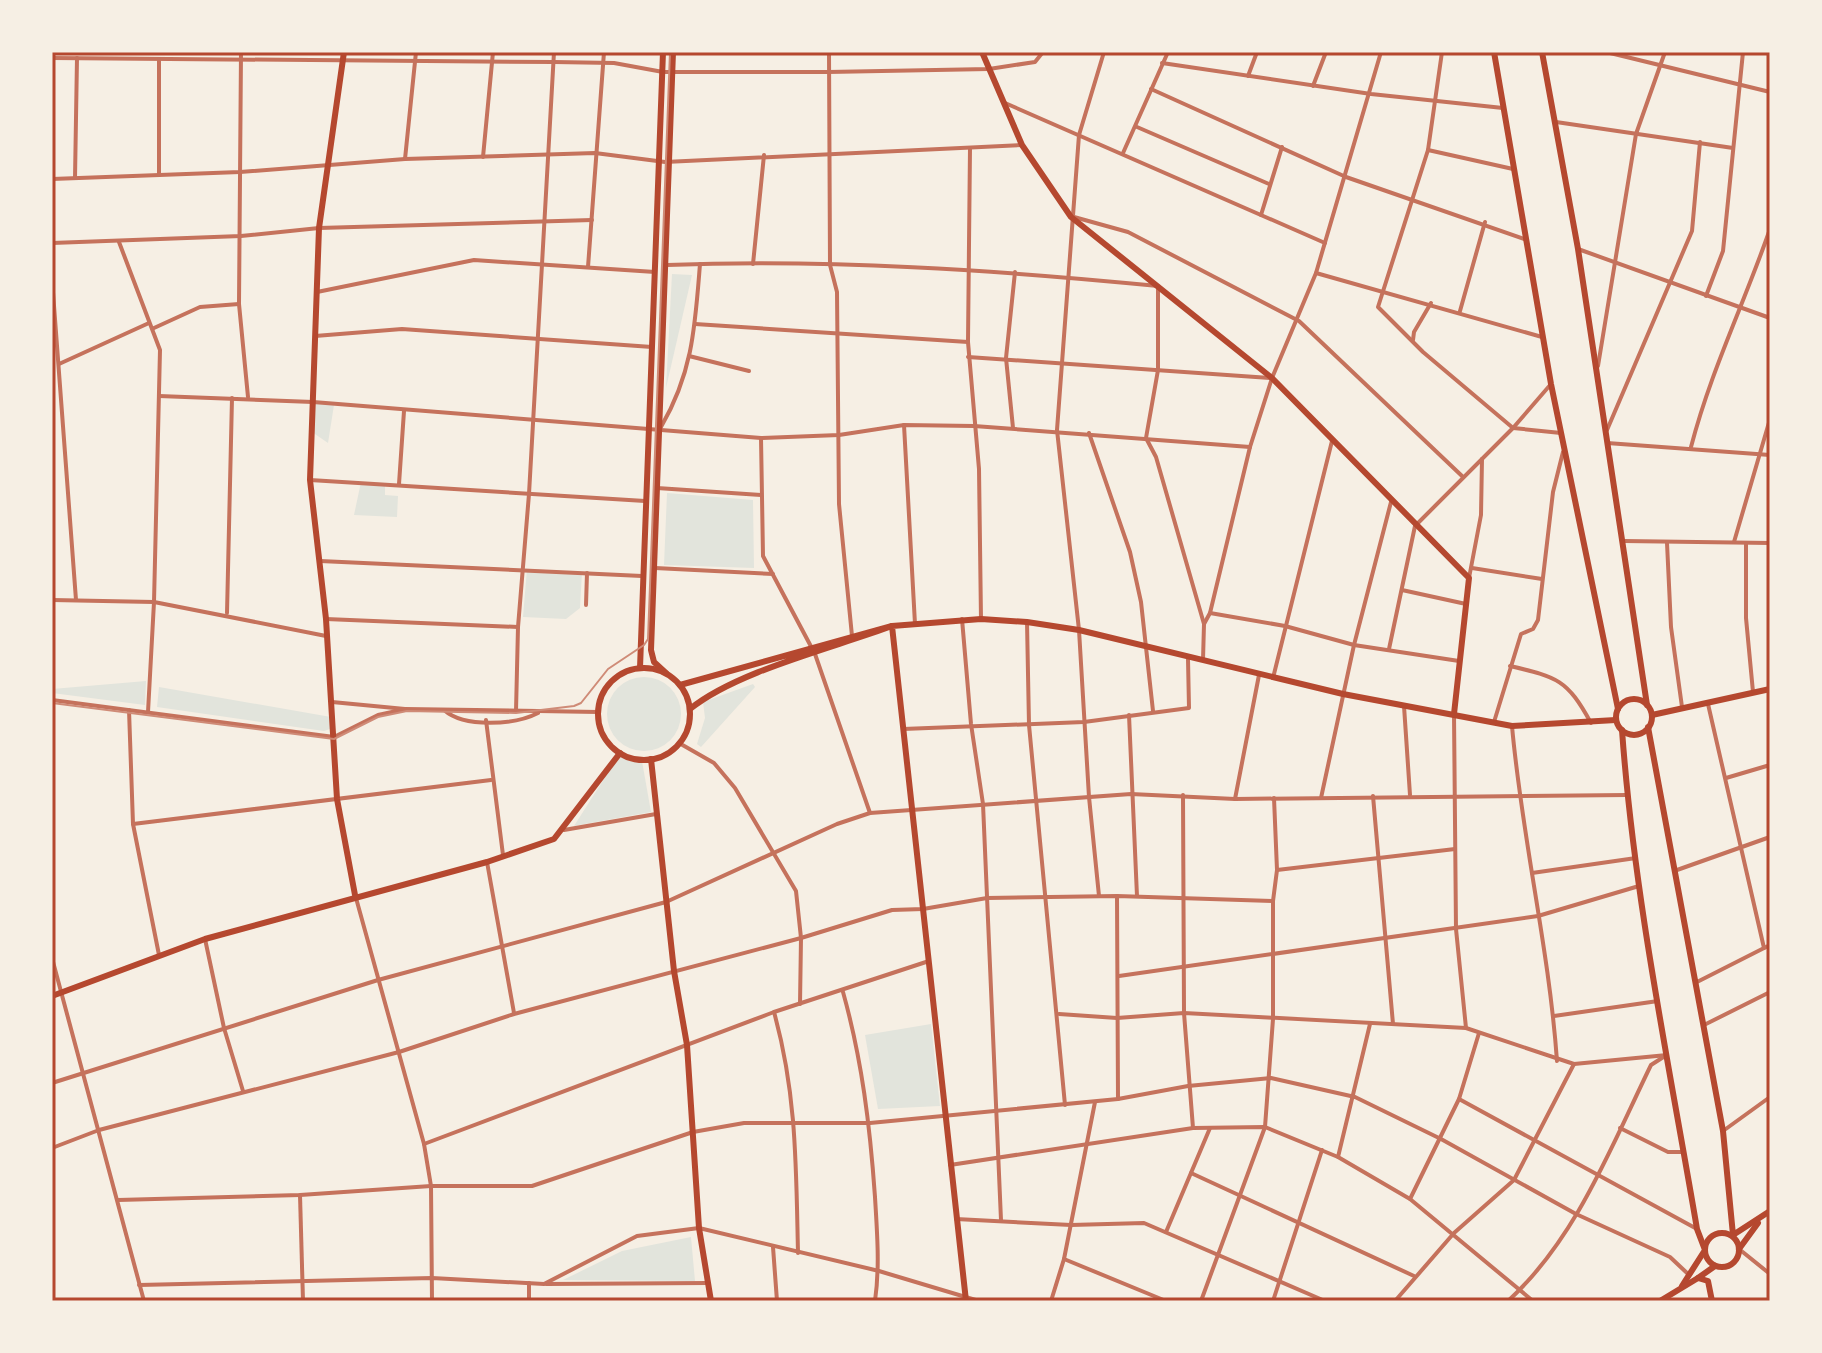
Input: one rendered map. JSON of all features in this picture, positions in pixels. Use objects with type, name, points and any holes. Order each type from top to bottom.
[{"type":"main road","points":[[640,668],[663,52]]},
{"type":"main road","points":[[666,673],[640,668],[620,675],[609,685],[598,712],[604,735],[620,753],[635,759],[651,759],[679,743],[689,721],[690,709],[680,685],[654,662],[651,650],[673,52]]},
{"type":"main road","points":[[982,52],[1022,145],[1071,217],[1272,378],[1469,578],[1454,714]]},
{"type":"main road","points":[[1494,52],[1542,337],[1592,594],[1618,709],[1616,720],[1622,730],[1627,795],[1667,1055],[1712,1301]]},
{"type":"main road","points":[[1542,52],[1578,249],[1647,705],[1652,715],[1648,727],[1677,870],[1723,1131],[1733,1235],[1739,1249]]},
{"type":"main road","points":[[343,56],[319,228],[314,293],[310,480],[326,619],[337,799],[355,895]]},
{"type":"main road","points":[[690,709],[705,696],[853,636],[892,626],[981,619],[1079,630],[1188,659],[1343,694],[1512,726],[1616,720]]},
{"type":"main road","points":[[680,685],[813,651],[892,626]]},
{"type":"main road","points":[[892,626],[966,1299]]},
{"type":"main road","points":[[1652,715],[1770,689]]},
{"type":"main road","points":[[1618,709],[1631,699],[1647,705]]},
{"type":"main road","points":[[1622,730],[1633,735],[1648,727]]},
{"type":"main road","points":[[52,996],[205,939],[355,895],[487,862],[554,839],[564,830],[620,753]]},
{"type":"main road","points":[[651,759],[674,971],[687,1045],[699,1228],[711,1301]]},
{"type":"main road","points":[[1660,1301],[1715,1266],[1732,1264],[1759,1221],[1770,1211]]},
{"type":"main road","points":[[1682,1286],[1687,1273],[1716,1235],[1733,1235],[1759,1221]]},
{"type":"main road","points":[[1705,1253],[1715,1266]]},
{"type":"main road","points":[[1698,1278],[1708,1281]]},
{"type":"street","points":[[143,59],[144,52]]},
{"type":"street","points":[[241,52],[239,304],[248,398]]},
{"type":"street","points":[[290,52],[290,60]]},
{"type":"street","points":[[405,159],[416,52]]},
{"type":"street","points":[[483,157],[493,52]]},
{"type":"street","points":[[516,711],[518,627],[529,494],[554,52]]},
{"type":"street","points":[[588,267],[604,52]]},
{"type":"street","points":[[829,52],[830,265],[837,292],[839,504],[853,636]]},
{"type":"street","points":[[52,58],[115,55],[143,59],[290,60],[343,56],[415,61],[603,64],[663,72],[828,72],[989,69],[1035,62],[1043,52]]},
{"type":"street","points":[[1099,896],[1089,797],[1079,630],[1057,430],[1079,135],[1104,52]]},
{"type":"street","points":[[1123,153],[1168,52]]},
{"type":"street","points":[[1248,76],[1257,52]]},
{"type":"street","points":[[1313,86],[1326,52]]},
{"type":"street","points":[[1204,624],[1210,613],[1250,447],[1272,378],[1299,321],[1316,273],[1381,52]]},
{"type":"street","points":[[1442,52],[1438,102],[1428,150],[1378,307],[1513,428],[1563,433]]},
{"type":"street","points":[[1606,52],[1770,92]]},
{"type":"street","points":[[1597,372],[1636,134],[1665,52]]},
{"type":"street","points":[[1706,296],[1723,251],[1743,52]]},
{"type":"street","points":[[75,178],[77,58]]},
{"type":"street","points":[[159,59],[159,175]]},
{"type":"street","points":[[1162,63],[1371,94],[1503,108]]},
{"type":"street","points":[[1151,89],[1346,177],[1485,222],[1527,240]]},
{"type":"street","points":[[1003,102],[1325,243]]},
{"type":"street","points":[[1556,122],[1733,148]]},
{"type":"street","points":[[1137,127],[1269,184]]},
{"type":"street","points":[[1606,432],[1692,231],[1700,142]]},
{"type":"street","points":[[52,179],[240,172],[405,159],[595,153],[660,163],[764,155],[1022,145]]},
{"type":"street","points":[[1261,215],[1282,147]]},
{"type":"street","points":[[970,148],[968,357],[979,469],[981,619]]},
{"type":"street","points":[[1428,150],[1513,169]]},
{"type":"street","points":[[753,264],[764,155]]},
{"type":"street","points":[[1071,217],[1128,232],[1299,321],[1462,476]]},
{"type":"street","points":[[52,243],[241,236],[319,228],[592,220]]},
{"type":"street","points":[[1460,311],[1485,222]]},
{"type":"street","points":[[1691,447],[1708,384],[1743,307],[1770,229]]},
{"type":"street","points":[[119,242],[160,350],[148,712]]},
{"type":"street","points":[[1578,249],[1770,318]]},
{"type":"street","points":[[314,293],[474,260],[655,272]]},
{"type":"street","points":[[659,431],[682,391],[695,324],[700,264]]},
{"type":"street","points":[[667,265],[830,265],[969,270],[1158,286],[1158,370],[1146,438],[1156,457],[1204,624],[1203,662]]},
{"type":"street","points":[[1013,428],[1006,358],[1015,272]]},
{"type":"street","points":[[1316,273],[1460,311],[1542,337]]},
{"type":"street","points":[[52,279],[76,600]]},
{"type":"street","points":[[1413,341],[1414,332],[1431,303]]},
{"type":"street","points":[[154,328],[200,307],[239,304]]},
{"type":"street","points":[[59,364],[149,323]]},
{"type":"street","points":[[695,324],[838,336],[968,342]]},
{"type":"street","points":[[314,336],[402,329],[652,347]]},
{"type":"street","points":[[689,356],[749,371]]},
{"type":"street","points":[[968,357],[1272,378]]},
{"type":"street","points":[[1389,649],[1415,526],[1513,428],[1551,384]]},
{"type":"street","points":[[159,396],[313,402],[761,438],[839,435],[904,425],[974,426],[1250,447]]},
{"type":"street","points":[[227,613],[232,398]]},
{"type":"street","points":[[399,484],[404,411]]},
{"type":"street","points":[[1734,542],[1770,419]]},
{"type":"street","points":[[904,425],[915,624]]},
{"type":"street","points":[[1089,433],[1130,552],[1141,602],[1153,711]]},
{"type":"street","points":[[761,438],[763,556],[813,651],[870,813]]},
{"type":"street","points":[[1273,678],[1332,441]]},
{"type":"street","points":[[1494,722],[1521,634],[1533,629],[1538,620],[1553,492],[1565,443]]},
{"type":"street","points":[[1607,443],[1770,455]]},
{"type":"street","points":[[1469,578],[1481,515],[1482,459]]},
{"type":"street","points":[[310,480],[645,501]]},
{"type":"street","points":[[657,488],[761,495]]},
{"type":"street","points":[[1321,798],[1354,645],[1391,502]]},
{"type":"street","points":[[1624,541],[1770,543]]},
{"type":"street","points":[[1667,543],[1671,627],[1683,710]]},
{"type":"street","points":[[1746,544],[1746,618],[1753,692]]},
{"type":"street","points":[[320,561],[642,576]]},
{"type":"street","points":[[653,568],[773,574]]},
{"type":"street","points":[[1472,568],[1542,579]]},
{"type":"street","points":[[586,605],[587,573]]},
{"type":"street","points":[[1401,590],[1466,604]]},
{"type":"street","points":[[52,600],[154,602],[227,613],[327,636]]},
{"type":"street","points":[[1210,613],[1285,626],[1354,645],[1460,662]]},
{"type":"street","points":[[326,619],[518,627]]},
{"type":"street","points":[[962,619],[971,724],[983,804],[1001,1220]]},
{"type":"street","points":[[1027,622],[1029,725],[1039,801],[1065,1105]]},
{"type":"street","points":[[901,729],[1084,722],[1189,708],[1188,659]]},
{"type":"street","points":[[1510,666],[1560,679],[1574,693],[1591,723]]},
{"type":"street","points":[[1235,799],[1259,675]]},
{"type":"street","points":[[52,700],[334,737],[378,715],[406,709]]},
{"type":"street","points":[[332,702],[406,709],[598,712]]},
{"type":"street","points":[[1708,704],[1764,948]]},
{"type":"street","points":[[1404,706],[1410,795]]},
{"type":"street","points":[[129,710],[133,824],[159,955]]},
{"type":"street","points":[[444,710],[458,719],[517,721],[540,711]]},
{"type":"street","points":[[1454,714],[1456,929],[1466,1028]]},
{"type":"street","points":[[1129,715],[1137,897]]},
{"type":"street","points":[[486,720],[491,780],[503,855]]},
{"type":"street","points":[[1512,726],[1518,797],[1554,1016],[1557,1061]]},
{"type":"street","points":[[679,743],[721,771],[775,852],[796,891],[801,938],[800,1005]]},
{"type":"street","points":[[1726,778],[1770,765]]},
{"type":"street","points":[[133,824],[491,780]]},
{"type":"street","points":[[52,1083],[378,980],[666,902],[870,813],[1131,794],[1183,794],[1235,799],[1453,794],[1518,797],[1627,795]]},
{"type":"street","points":[[1183,794],[1184,1013],[1193,1128]]},
{"type":"street","points":[[1373,796],[1393,1025]]},
{"type":"street","points":[[1201,1301],[1265,1127],[1273,1019],[1273,901],[1277,870],[1274,798]]},
{"type":"street","points":[[564,830],[656,814]]},
{"type":"street","points":[[1677,870],[1770,837]]},
{"type":"street","points":[[1277,870],[1455,849]]},
{"type":"street","points":[[1532,873],[1636,858]]},
{"type":"street","points":[[487,862],[514,1014]]},
{"type":"street","points":[[1119,976],[1538,916],[1641,885]]},
{"type":"street","points":[[355,895],[424,1144],[431,1186],[432,1301]]},
{"type":"street","points":[[1117,896],[1118,1099]]},
{"type":"street","points":[[52,1148],[99,1130],[399,1052],[514,1014],[801,938],[892,910],[923,909],[987,898],[1117,896],[1273,901]]},
{"type":"street","points":[[205,939],[224,1028],[243,1091]]},
{"type":"street","points":[[1697,982],[1770,945]]},
{"type":"street","points":[[52,958],[144,1301]]},
{"type":"street","points":[[424,1144],[774,1012],[843,992],[930,961]]},
{"type":"street","points":[[843,992],[860,1052],[870,1123],[879,1271],[875,1301]]},
{"type":"street","points":[[1704,1025],[1770,992]]},
{"type":"street","points":[[1554,1016],[1659,1001]]},
{"type":"street","points":[[774,1012],[789,1066],[795,1121],[798,1253]]},
{"type":"street","points":[[1059,1014],[1117,1018],[1184,1013],[1466,1028],[1557,1061],[1574,1064],[1667,1055]]},
{"type":"street","points":[[1338,1157],[1355,1097],[1370,1024]]},
{"type":"street","points":[[1410,1199],[1459,1099],[1479,1033]]},
{"type":"street","points":[[1508,1301],[1554,1249],[1597,1176],[1651,1065],[1667,1055]]},
{"type":"street","points":[[1395,1301],[1454,1233],[1514,1180],[1574,1064]]},
{"type":"street","points":[[118,1200],[300,1195],[431,1186],[532,1186],[693,1132],[744,1123],[870,1123],[1095,1102],[1188,1086],[1271,1078],[1355,1097],[1441,1139],[1576,1214],[1670,1257],[1687,1273]]},
{"type":"street","points":[[1723,1131],[1770,1097]]},
{"type":"street","points":[[1459,1099],[1697,1229]]},
{"type":"street","points":[[1051,1301],[1064,1259],[1095,1102]]},
{"type":"street","points":[[1166,1232],[1210,1127]]},
{"type":"street","points":[[950,1165],[1193,1128],[1265,1127],[1338,1157],[1410,1199],[1533,1301]]},
{"type":"street","points":[[1620,1128],[1668,1152],[1684,1152]]},
{"type":"street","points":[[1273,1301],[1322,1150]]},
{"type":"street","points":[[1191,1173],[1415,1277]]},
{"type":"street","points":[[300,1195],[303,1301]]},
{"type":"street","points":[[956,1219],[1071,1225],[1144,1223],[1325,1301]]},
{"type":"street","points":[[544,1284],[637,1236],[699,1228],[879,1271],[979,1301]]},
{"type":"street","points":[[773,1245],[777,1301]]},
{"type":"street","points":[[1739,1249],[1770,1274]]},
{"type":"street","points":[[1064,1259],[1166,1301]]},
{"type":"street","points":[[139,1285],[432,1278],[544,1284],[708,1283]]},
{"type":"street","points":[[529,1283],[529,1301]]},
{"type":"shaded area","points":[[672,274],[692,275],[666,388]]},
{"type":"shaded area","points":[[313,402],[334,405],[328,443],[312,432]]},
{"type":"shaded area","points":[[361,482],[385,483],[385,495],[398,496],[397,517],[354,515]]},
{"type":"shaded area","points":[[667,493],[753,500],[754,568],[664,565]]},
{"type":"shaded area","points":[[527,569],[582,572],[580,608],[566,619],[523,617]]},
{"type":"shaded area","points":[[644,677],[658,680],[670,688],[678,700],[681,714],[678,728],[670,740],[658,748],[644,751],[630,748],[618,740],[610,728],[607,714],[610,700],[618,688],[630,680]]},
{"type":"shaded area","points":[[146,681],[145,705],[52,693],[52,689]]},
{"type":"shaded area","points":[[753,684],[755,687],[701,747],[697,744],[705,718],[703,702]]},
{"type":"shaded area","points":[[159,687],[331,717],[330,729],[324,731],[157,707]]},
{"type":"shaded area","points":[[618,757],[642,761],[651,812],[574,826]]},
{"type":"shaded area","points":[[931,1024],[940,1106],[878,1109],[865,1035]]},
{"type":"shaded area","points":[[691,1237],[695,1281],[563,1280],[622,1251]]},
{"type":"tram line","points":[[52,703],[334,739],[378,717],[407,711],[516,713],[574,706],[581,703],[608,669],[644,645],[648,639],[670,52]]}]
